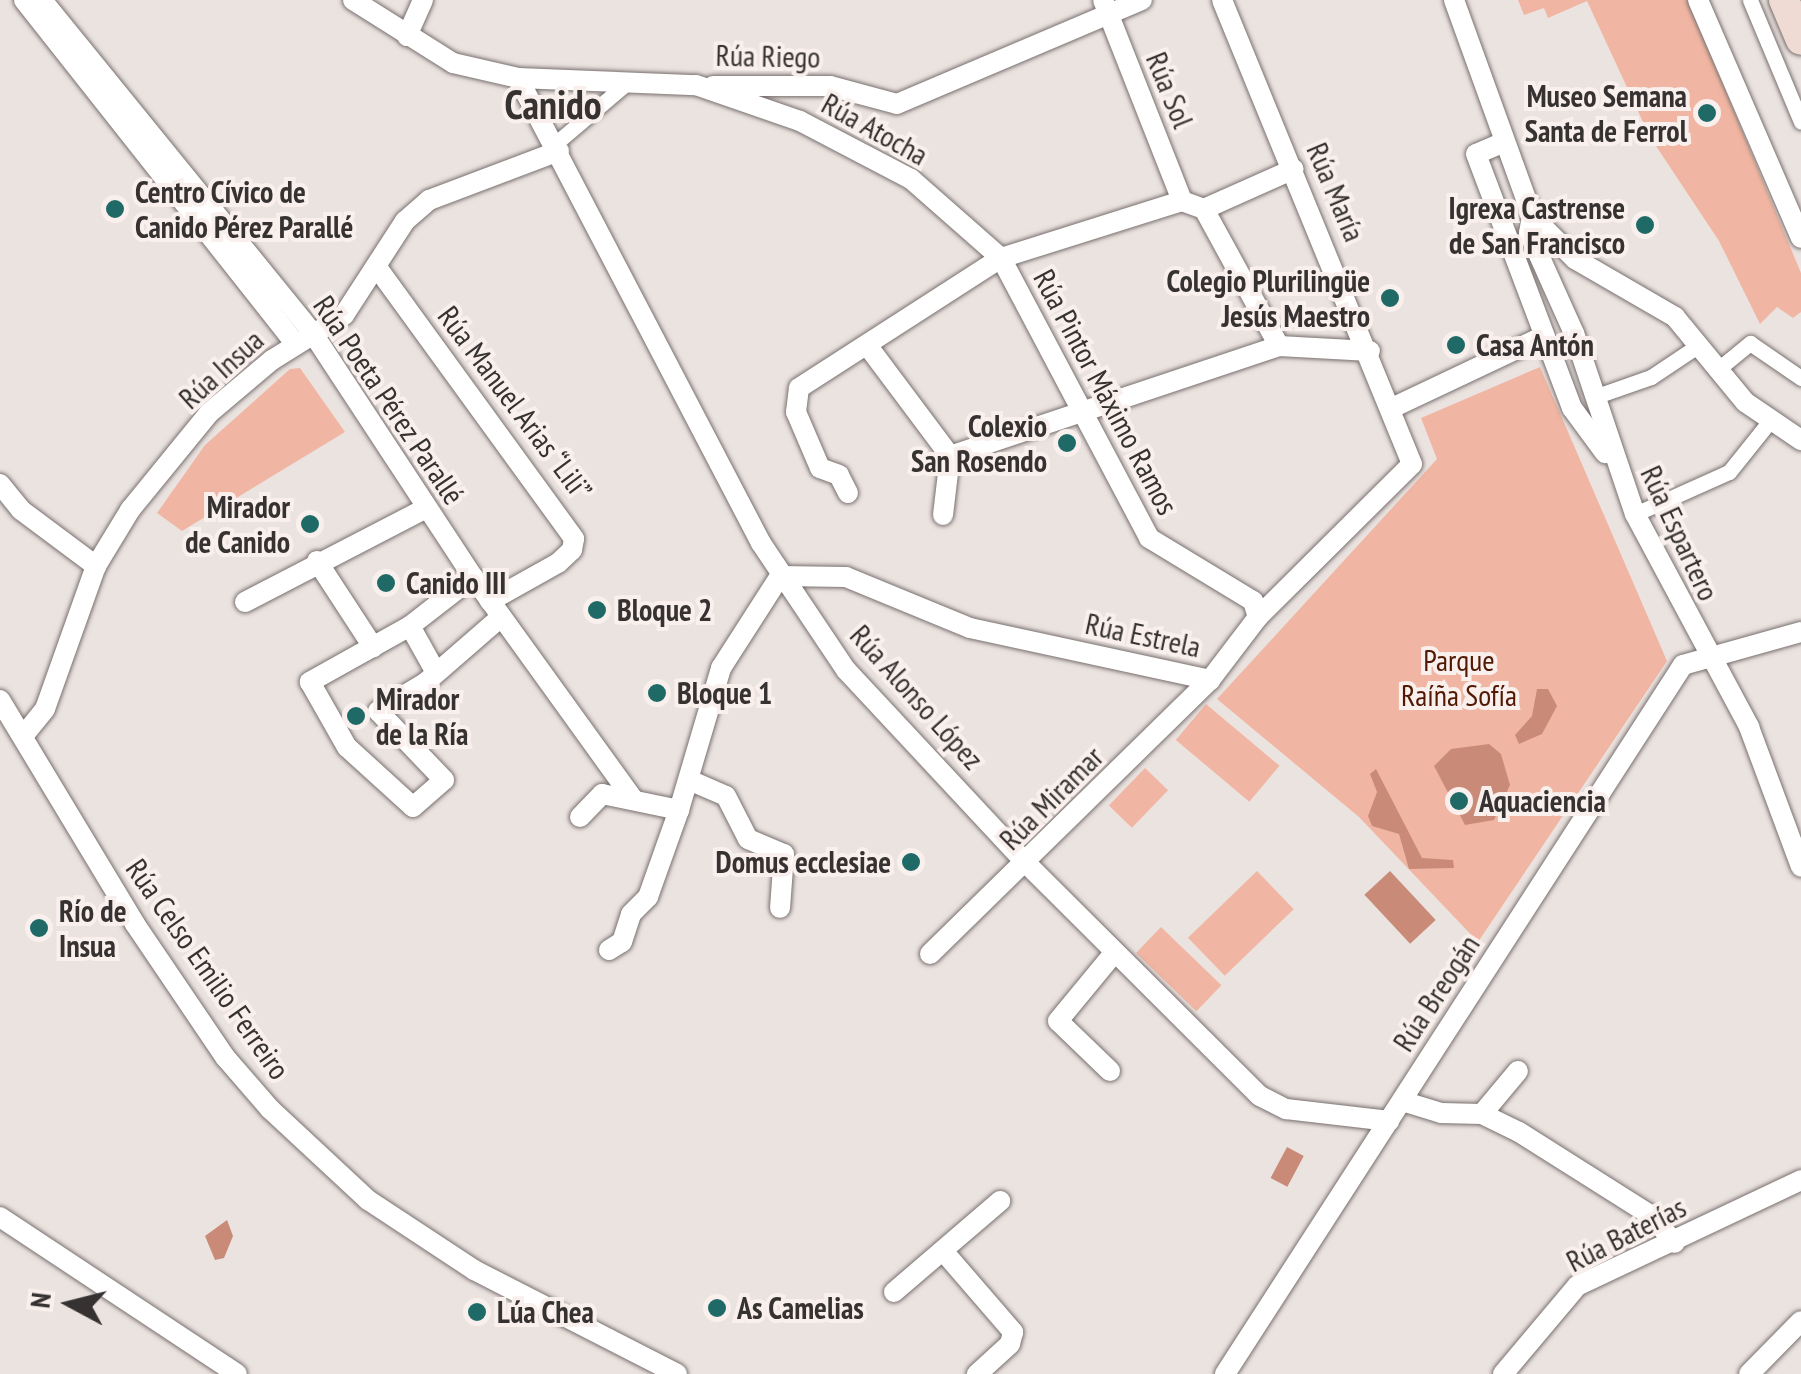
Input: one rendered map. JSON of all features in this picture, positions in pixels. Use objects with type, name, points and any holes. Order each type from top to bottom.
[{"type":"main road","points":[[1784,0],[1801,40]]},
{"type":"street","name":"Rúa Poeta Pérez Parallé","points":[[24,0],[305,340]]},
{"type":"street","name":"Rúa Poeta Pérez Parallé","points":[[42,0],[305,340],[634,800]]},
{"type":"street","name":"Rúa Atocha","points":[[352,0],[453,63],[518,78],[696,86],[800,121],[911,179],[1001,258]]},
{"type":"street","points":[[407,36],[423,0]]},
{"type":"street","points":[[1105,7],[1142,0]]},
{"type":"street","name":"Rúa María","points":[[1222,0],[1394,407]]},
{"type":"street","points":[[1454,0],[1494,103],[1502,143],[1532,216],[1575,259],[1675,318],[1717,370],[1769,422],[1801,440]]},
{"type":"street","points":[[1698,0],[1801,238]]},
{"type":"street","points":[[1750,0],[1801,122]]},
{"type":"street","name":"Rúa Riego","points":[[696,86],[830,86],[897,104],[1105,7]]},
{"type":"street","name":"Rúa Sol","points":[[1105,7],[1182,201]]},
{"type":"street","name":"Rúa Alonso López","points":[[518,78],[558,147],[780,576],[846,670],[1028,865],[1260,1096],[1286,1109],[1390,1121]]},
{"type":"street","points":[[558,147],[628,82]]},
{"type":"street","points":[[1502,143],[1476,154],[1572,408],[1616,467]]},
{"type":"street","name":"Rúa Insua","points":[[24,735],[45,709],[96,566],[130,510],[210,413],[344,315],[376,266],[429,200],[558,147]]},
{"type":"street","points":[[1204,209],[1294,169]]},
{"type":"street","points":[[848,493],[839,476],[820,468],[795,400],[799,388],[1001,258],[1182,201],[1204,209],[1279,346]]},
{"type":"street","name":"Rúa Espartero","points":[[1532,216],[1529,233],[1635,514],[1706,655],[1749,727],[1801,868]]},
{"type":"street","name":"Rúa Pintor Máximo Ramos","points":[[1001,258],[1149,538],[1253,601],[1258,616]]},
{"type":"street","name":"Rúa Manuel Arias “Lili”","points":[[376,266],[574,539],[572,550],[558,563],[496,609]]},
{"type":"street","points":[[1394,407],[1542,337]]},
{"type":"street","points":[[1717,370],[1750,343],[1801,378]]},
{"type":"street","points":[[867,345],[950,456],[943,515]]},
{"type":"street","points":[[1594,397],[1651,376],[1698,345]]},
{"type":"street","points":[[950,456],[1084,416],[1279,346],[1370,352]]},
{"type":"street","name":"Rúa Estrela","points":[[780,576],[846,576],[970,628],[1210,680],[1258,616],[1412,464],[1394,407]]},
{"type":"street","points":[[1635,514],[1728,472],[1769,422]]},
{"type":"street","points":[[0,484],[21,510],[96,566]]},
{"type":"street","points":[[245,602],[317,560],[426,508]]},
{"type":"street","points":[[317,560],[373,647]]},
{"type":"street","points":[[609,950],[622,942],[631,914],[648,897],[689,780],[722,668],[780,576]]},
{"type":"street","points":[[474,578],[410,626],[310,682],[347,748],[413,808],[444,780],[378,712],[425,683],[434,669],[496,609]]},
{"type":"street","points":[[410,626],[434,669]]},
{"type":"street","points":[[1706,655],[1801,632]]},
{"type":"street","name":"Rúa Breogán","points":[[1226,1374],[1683,665],[1706,655]]},
{"type":"street","name":"Rúa Miramar","points":[[930,954],[1028,865],[1210,680]]},
{"type":"street","name":"Rúa Celso Emilio Ferreiro","points":[[0,700],[135,924],[226,1058],[270,1110],[368,1200],[459,1260],[677,1374]]},
{"type":"street","points":[[689,780],[726,796],[748,838],[784,854],[780,908]]},
{"type":"street","points":[[580,817],[602,794],[679,810]]},
{"type":"street","points":[[1110,1071],[1058,1020],[1114,952]]},
{"type":"street","points":[[1482,1114],[1518,1071]]},
{"type":"street","points":[[1402,1101],[1441,1113],[1482,1114],[1652,1216],[1675,1243]]},
{"type":"street","name":"Rúa Baterías","points":[[1502,1374],[1577,1286],[1675,1243],[1801,1180]]},
{"type":"street","points":[[894,1292],[1000,1201]]},
{"type":"street","points":[[0,1217],[237,1374]]},
{"type":"street","points":[[944,1252],[1013,1332],[1010,1344],[977,1374]]},
{"type":"street","points":[[1748,1374],[1801,1321]]},
{"type":"green space","points":[[1518,0],[1688,0],[1801,273],[1801,312],[1793,318],[1777,307],[1760,324],[1719,241],[1650,137],[1587,1],[1548,18],[1544,8],[1524,15]]},
{"type":"green space","name":"Parque Raíña Sofía","points":[[1540,367],[1667,661],[1478,942],[1359,817],[1217,699],[1437,459],[1421,418]]},
{"type":"green space","points":[[300,368],[345,432],[182,531],[157,513],[205,445],[290,369]]},
{"type":"green space","points":[[1206,704],[1280,766],[1249,802],[1176,740]]},
{"type":"green space","points":[[1145,768],[1168,790],[1132,828],[1109,805]]},
{"type":"green space","points":[[1257,871],[1294,909],[1225,976],[1188,938]]},
{"type":"green space","points":[[1161,927],[1221,985],[1196,1011],[1136,953]]},
{"type":"shaded area","points":[[1537,689],[1548,689],[1557,706],[1542,734],[1519,744],[1515,735],[1532,716]]},
{"type":"shaded area","points":[[1489,744],[1501,754],[1510,785],[1494,820],[1465,825],[1434,766],[1451,749]]},
{"type":"shaded area","points":[[1376,769],[1422,858],[1453,860],[1454,868],[1409,869],[1399,834],[1372,826],[1368,816],[1377,792],[1370,774]]},
{"type":"shaded area","points":[[1390,871],[1436,920],[1410,944],[1364,895]]},
{"type":"shaded area","points":[[1287,1147],[1304,1156],[1287,1187],[1271,1178]]},
{"type":"shaded area","points":[[227,1220],[233,1236],[224,1258],[215,1260],[205,1236]]},
{"type":"place","name":"Museo Semana Santa de Ferrol","points":[[1707,113]]},
{"type":"place","name":"Centro Cívico de Canido Pérez Parallé","points":[[115,209]]},
{"type":"place","name":"Igrexa Castrense de San Francisco","points":[[1645,225]]},
{"type":"place","name":"Colegio Plurilingüe Jesús Maestro","points":[[1390,298]]},
{"type":"place","name":"Casa Antón","points":[[1456,345]]},
{"type":"place","name":"Colexio San Rosendo","points":[[1067,443]]},
{"type":"place","name":"Mirador de Canido","points":[[310,524]]},
{"type":"place","name":"Canido III","points":[[386,583]]},
{"type":"place","name":"Bloque 2","points":[[597,610]]},
{"type":"place","name":"Bloque 1","points":[[657,693]]},
{"type":"place","name":"Mirador de la Ría","points":[[356,716]]},
{"type":"place","name":"Aquaciencia","points":[[1459,801]]},
{"type":"place","name":"Domus ecclesiae","points":[[911,862]]},
{"type":"place","name":"Río de Insua","points":[[39,928]]},
{"type":"place","name":"As Camelias","points":[[717,1308]]},
{"type":"place","name":"Lúa Chea","points":[[477,1312]]},
{"type":"district","name":"Canido","points":[[553,104]]}]
